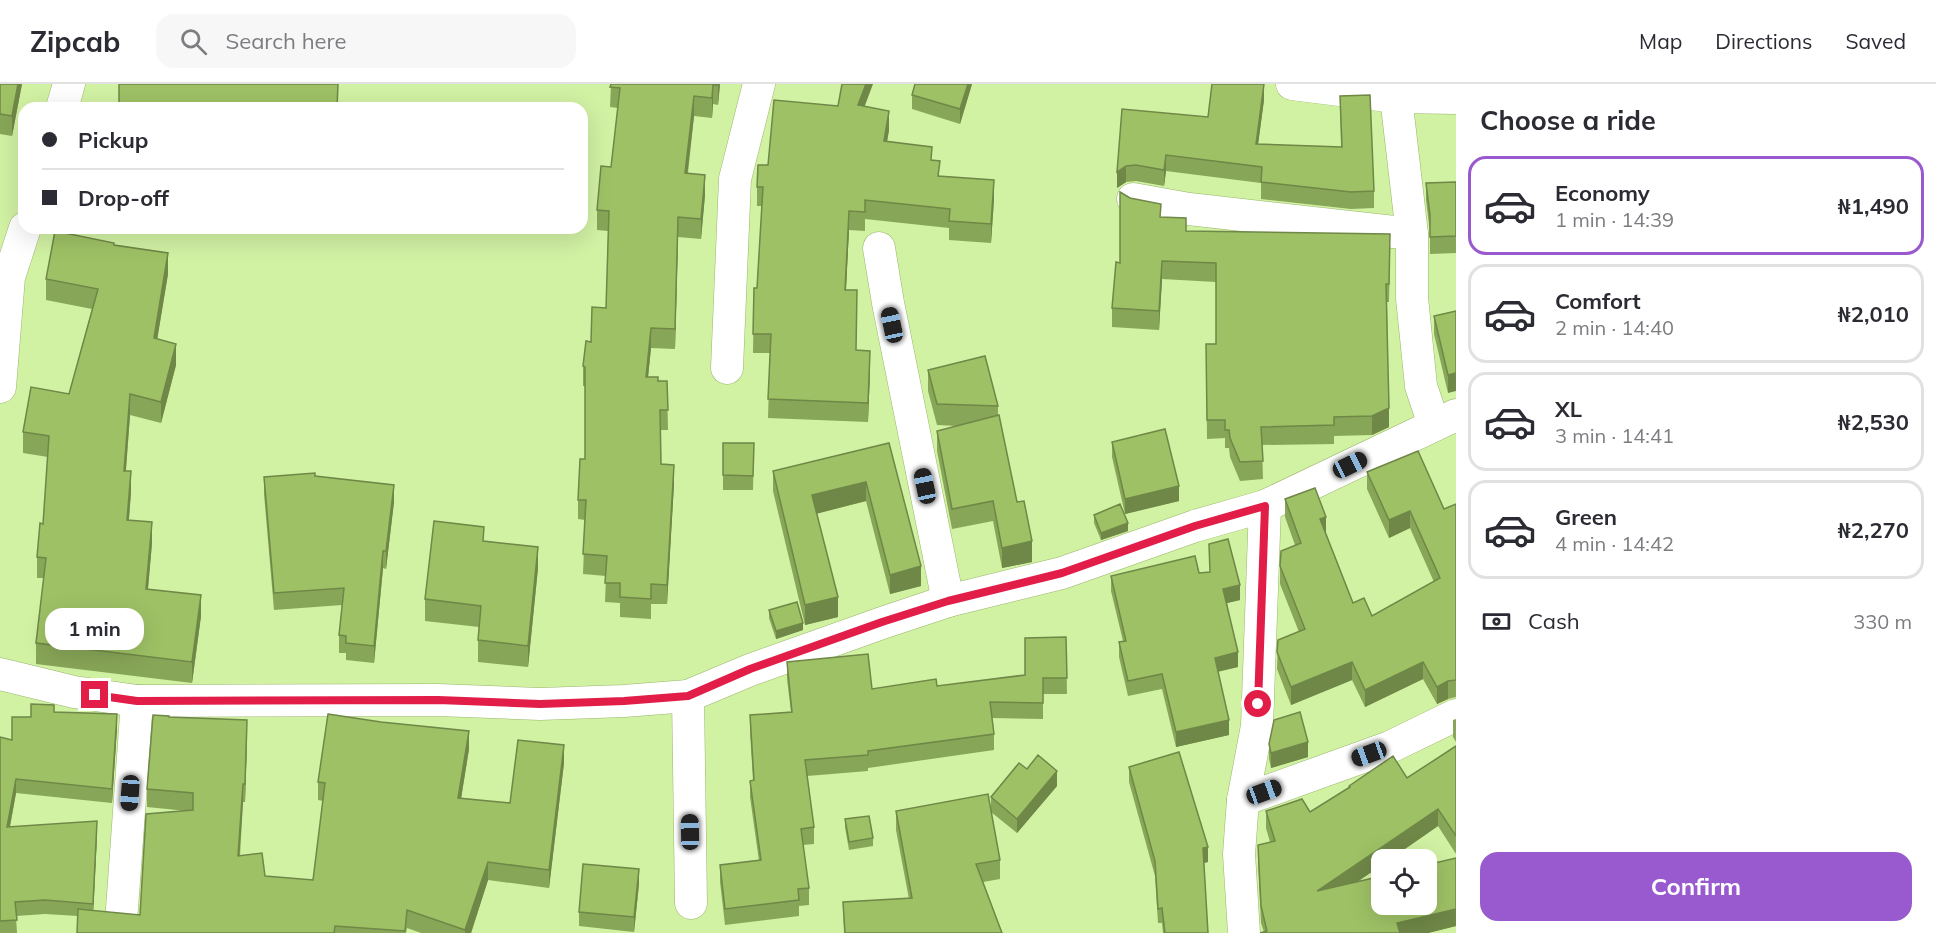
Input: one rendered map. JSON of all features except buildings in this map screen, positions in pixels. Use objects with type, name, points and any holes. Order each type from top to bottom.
[{"type":"street","points":[[64,102],[69,84]]},
{"type":"street","points":[[727,368],[735,179],[759,84]]},
{"type":"street","points":[[1292,84],[1396,91],[1456,98]]},
{"type":"street","points":[[0,674],[74,692],[137,701],[438,700],[540,704],[688,696],[750,669],[882,622],[948,601],[1062,573],[1195,526],[1265,506],[1445,420],[1421,386],[1412,298],[1412,234],[1396,91]]},
{"type":"street","points":[[1133,199],[1189,209],[1412,234]]},
{"type":"street","points":[[0,387],[5,276],[22,234]]},
{"type":"street","points":[[879,249],[948,601]]},
{"type":"street","points":[[1244,933],[1239,854],[1243,800],[1257,726],[1265,506]]},
{"type":"street","points":[[688,696],[691,903]]},
{"type":"street","points":[[122,909],[137,701]]},
{"type":"street","points":[[1243,800],[1390,747],[1456,715]]},
{"type":"route","points":[[95,695],[137,701],[438,700],[540,704],[688,696],[750,669],[882,622],[948,601],[1062,573],[1195,526],[1265,506],[1258,704]]}]
